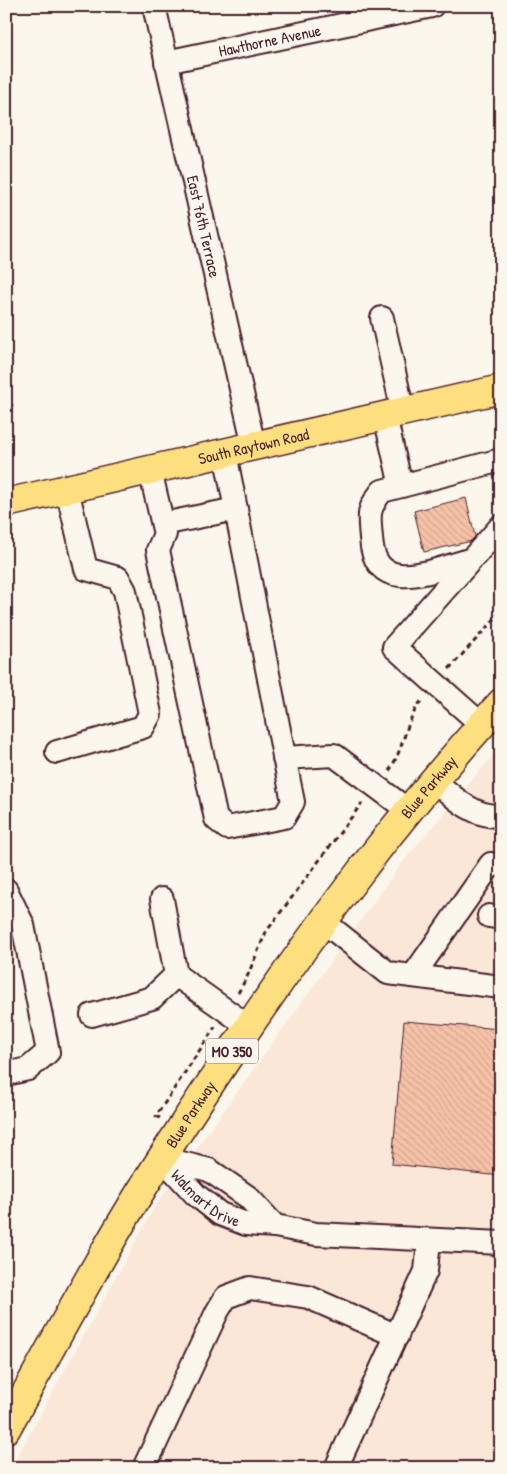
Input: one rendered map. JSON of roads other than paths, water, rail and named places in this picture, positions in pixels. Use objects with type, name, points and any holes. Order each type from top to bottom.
[{"type":"main road","name":"South Raytown Road","points":[[6,503],[501,389]]},
{"type":"main road","name":"Blue Parkway","points":[[6,1429],[77,1300],[162,1158],[248,1026],[356,877],[434,780],[501,703]]},
{"type":"street","name":"East 76th Terrace","points":[[154,6],[254,446]]},
{"type":"street","name":"Hawthorne Avenue","points":[[166,62],[432,6]]},
{"type":"street","points":[[382,318],[394,414],[391,488]]},
{"type":"street","points":[[150,470],[165,534],[158,550],[216,819],[227,828],[284,817],[293,802],[225,453]]},
{"type":"street","points":[[469,560],[421,574],[403,577],[391,574],[379,567],[371,545],[369,517],[371,505],[391,488],[501,460]]},
{"type":"street","points":[[57,752],[143,727],[150,714],[125,591],[118,578],[86,569],[67,489]]},
{"type":"street","points":[[163,524],[236,509]]},
{"type":"street","points":[[482,725],[394,647],[501,526]]},
{"type":"street","points":[[284,758],[334,755],[409,811]]},
{"type":"street","points":[[434,780],[459,802],[479,813],[501,816]]},
{"type":"street","points":[[413,976],[491,864],[501,865]]},
{"type":"street","points":[[6,890],[23,925],[48,1052],[28,1070],[6,1074]]},
{"type":"street","points":[[162,900],[176,974],[248,1026]]},
{"type":"street","points":[[324,922],[388,973],[501,987]]},
{"type":"street","points":[[92,1014],[152,998],[176,974]]},
{"type":"street","name":"Walmart Drive","points":[[162,1158],[209,1170],[248,1197],[275,1226]]},
{"type":"street","name":"Walmart Drive","points":[[162,1158],[196,1195],[220,1214],[246,1224],[275,1226],[316,1234],[501,1243]]},
{"type":"street","points":[[336,1468],[426,1271],[429,1240]]},
{"type":"street","points":[[144,1468],[217,1312],[226,1297],[250,1288],[308,1297],[397,1336]]}]
